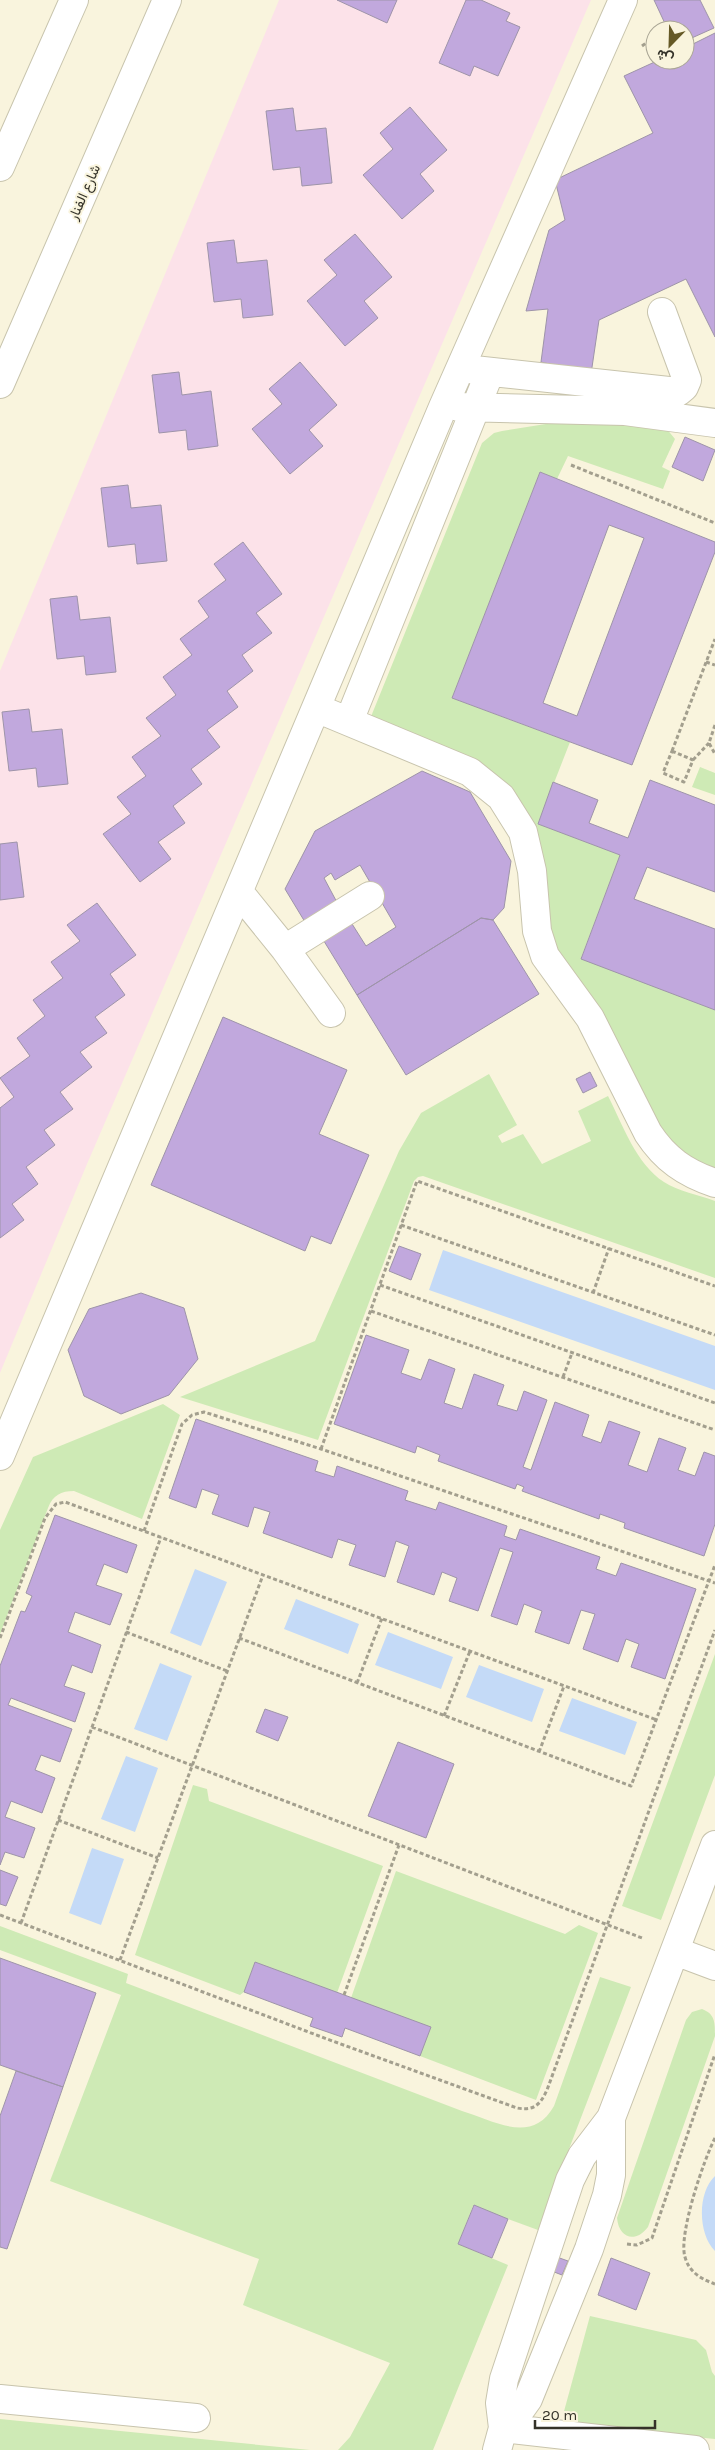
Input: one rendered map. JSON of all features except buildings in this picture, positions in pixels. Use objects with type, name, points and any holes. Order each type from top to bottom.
[{"type":"main road","points":[[0,167],[74,0]]},
{"type":"main road","name":"شارع الفنار","points":[[0,384],[167,0]]},
{"type":"main road","points":[[0,1456],[443,407],[623,0]]},
{"type":"main road","points":[[460,369],[678,392],[684,387],[687,380],[662,312]]},
{"type":"main road","points":[[349,721],[490,372]]},
{"type":"main road","points":[[443,407],[625,411],[715,423]]},
{"type":"main road","points":[[316,708],[470,772],[501,797],[522,832],[532,871],[537,931],[545,956],[590,1018],[659,1150],[674,1164],[692,1175],[715,1183]]},
{"type":"main road","points":[[239,892],[285,949],[331,1013]]},
{"type":"main road","points":[[285,949],[370,896]]},
{"type":"main road","points":[[500,2439],[500,2403],[504,2379],[570,2180],[582,2156],[612,2118],[715,1845]]},
{"type":"main road","points":[[675,1951],[715,1966]]},
{"type":"main road","points":[[500,2439],[528,2399],[595,2231],[611,2175],[612,2118]]},
{"type":"main road","points":[[0,2399],[196,2418]]},
{"type":"main road","points":[[500,2439],[695,2450]]},
{"type":"path","points":[[571,465],[715,523]]},
{"type":"path","points":[[715,639],[663,773],[684,782],[694,760],[709,743],[715,725]]},
{"type":"path","points":[[706,662],[715,665]]},
{"type":"path","points":[[709,743],[715,754]]},
{"type":"path","points":[[672,751],[694,760]]},
{"type":"path","points":[[321,1449],[417,1181],[715,1286]]},
{"type":"path","points":[[401,1226],[715,1335]]},
{"type":"path","points":[[593,1293],[609,1248]]},
{"type":"path","points":[[380,1285],[715,1403]]},
{"type":"path","points":[[371,1311],[715,1430]]},
{"type":"path","points":[[563,1378],[572,1353]]},
{"type":"path","points":[[144,1531],[182,1424],[192,1415],[204,1412],[216,1414],[321,1449],[715,1584]]},
{"type":"path","points":[[0,1638],[45,1518],[56,1504],[65,1502],[656,1720]]},
{"type":"path","points":[[21,1923],[161,1537]]},
{"type":"path","points":[[239,1638],[631,1786],[715,1564]]},
{"type":"path","points":[[120,1960],[263,1574]]},
{"type":"path","points":[[357,1683],[382,1618]]},
{"type":"path","points":[[0,1915],[327,2039],[517,2108],[528,2110],[537,2107],[547,2090],[715,1630]]},
{"type":"path","points":[[126,1632],[227,1672]]},
{"type":"path","points":[[444,1716],[470,1651]]},
{"type":"path","points":[[539,1752],[564,1686]]},
{"type":"path","points":[[92,1727],[675,1951]]},
{"type":"path","points":[[58,1820],[158,1858]]},
{"type":"path","points":[[344,1995],[399,1845]]},
{"type":"path","points":[[327,2039],[330,2033]]},
{"type":"path","points":[[595,2231],[628,2244],[637,2245],[652,2238],[715,2054]]},
{"type":"path","points":[[715,2138],[684,2233],[684,2254],[691,2269],[702,2279],[715,2284]]},
{"type":"shaded area","points":[[279,0],[591,0],[87,1164],[0,1373],[0,671]]},
{"type":"green space","points":[[571,420],[666,428],[675,439],[662,467],[670,471],[663,489],[568,456],[557,479],[540,472],[452,698],[570,742],[538,824],[620,855],[581,958],[715,1010],[715,1172],[670,1145],[565,964],[550,933],[530,821],[370,719],[482,443],[494,433]]},
{"type":"green space","points":[[700,767],[715,773],[715,795],[692,787]]},
{"type":"green space","points":[[489,1074],[517,1125],[498,1136],[502,1143],[523,1134],[542,1164],[591,1141],[578,1111],[608,1096],[638,1155],[654,1174],[676,1188],[715,1201],[715,1278],[423,1176],[418,1177],[414,1181],[318,1440],[180,1397],[315,1341],[399,1151],[421,1113]]},
{"type":"green space","points":[[163,1404],[180,1415],[142,1519],[74,1491],[61,1493],[55,1497],[48,1508],[0,1634],[0,1530],[33,1457]]},
{"type":"green space","points":[[715,1654],[715,1775],[661,1920],[622,1906]]},
{"type":"green space","points":[[193,1785],[207,1789],[209,1801],[383,1866],[337,1993],[255,1962],[244,1992],[240,1995],[135,1955]]},
{"type":"green space","points":[[396,1871],[565,1934],[579,1925],[598,1933],[536,2100],[420,2056],[351,1998]]},
{"type":"green space","points":[[0,1926],[128,1974],[126,1983],[462,2111],[512,2127],[535,2125],[545,2118],[554,2106],[600,1977],[631,1987],[538,2230],[473,2206],[458,2244],[508,2265],[433,2450],[338,2450],[350,2437],[390,2363],[243,2305],[259,2259],[50,2181],[121,1995],[0,1950]]},
{"type":"green space","points":[[702,2009],[712,2016],[715,2036],[648,2227],[638,2235],[629,2236],[621,2231],[617,2218],[686,2020],[692,2012]]},
{"type":"green space","points":[[590,2316],[696,2340],[706,2350],[712,2372],[715,2376],[715,2439],[574,2425],[563,2415]]},
{"type":"green space","points":[[0,2419],[310,2450],[0,2450]]},
{"type":"water","points":[[443,1250],[715,1346],[715,1390],[429,1290]]},
{"type":"water","points":[[195,1569],[227,1582],[201,1646],[170,1633]]},
{"type":"water","points":[[296,1599],[359,1624],[348,1654],[284,1629]]},
{"type":"water","points":[[388,1632],[453,1657],[441,1689],[375,1665]]},
{"type":"water","points":[[160,1663],[192,1676],[167,1741],[134,1729]]},
{"type":"water","points":[[479,1665],[544,1689],[532,1722],[466,1697]]},
{"type":"water","points":[[572,1698],[637,1722],[625,1755],[559,1731]]},
{"type":"water","points":[[126,1756],[158,1768],[135,1832],[101,1819]]},
{"type":"water","points":[[92,1848],[124,1859],[101,1925],[69,1913]]},
{"type":"water","points":[[715,2176],[715,2251],[709,2244],[705,2234],[702,2214],[705,2192]]}]
